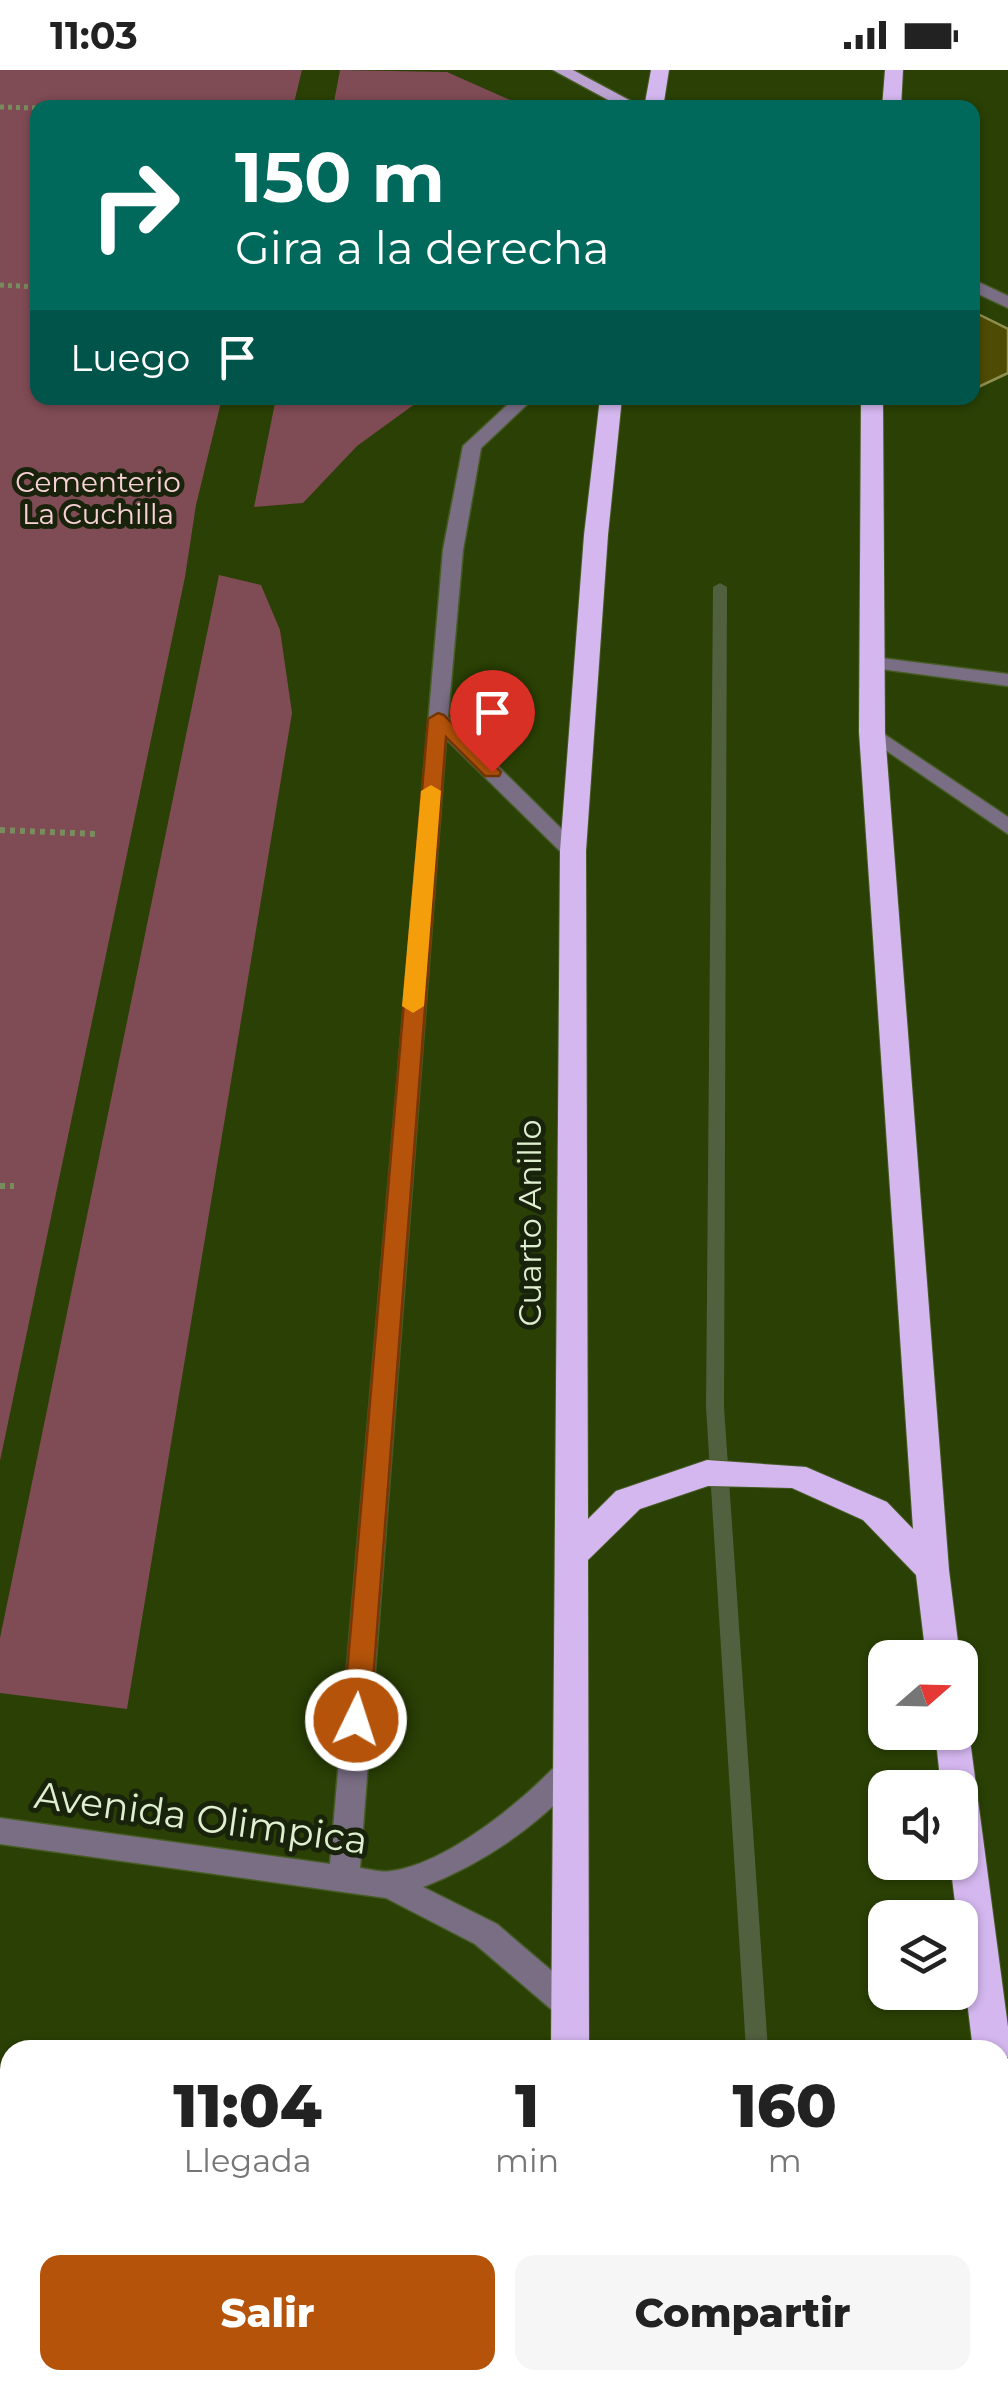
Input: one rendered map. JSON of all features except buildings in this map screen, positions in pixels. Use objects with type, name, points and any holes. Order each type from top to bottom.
[{"type":"highway","points":[[654,100],[660,70]]},
{"type":"highway","points":[[892,100],[894,70]]},
{"type":"highway","name":"Cuarto Anillo","points":[[570,2040],[573,851],[596,535],[610,405]]},
{"type":"highway","points":[[872,405],[872,732],[940,1640]]},
{"type":"highway","points":[[573,1554],[628,1500],[707,1472],[795,1476],[875,1511],[932,1570]]},
{"type":"highway","points":[[971,1880],[991,2040]]},
{"type":"main road","points":[[561,70],[620,100]]},
{"type":"street","points":[[980,288],[1008,303]]},
{"type":"street","points":[[344,1880],[453,550],[472,446],[516,405]]},
{"type":"street","points":[[873,663],[1008,680]]},
{"type":"street","points":[[438,719],[573,851]]},
{"type":"street","points":[[872,732],[1008,827]]},
{"type":"street","name":"Avenida Olimpica","points":[[390,1885],[474,1852],[542,1802],[570,1772]]},
{"type":"street","name":"Avenida Olimpica","points":[[0,1830],[390,1885],[486,1934],[569,2005]]},
{"type":"path","points":[[0,107],[30,108]]},
{"type":"path","points":[[0,285],[30,286]]},
{"type":"path","points":[[0,830],[97,834]]},
{"type":"path","points":[[0,1186],[14,1186]]},
{"type":"green space","name":"Cementerio La Cuchilla","points":[[0,70],[302,70],[295,100],[30,100],[30,405],[220,405],[196,505],[185,577],[0,1461]]},
{"type":"green space","points":[[340,70],[447,72],[510,100],[334,100]]},
{"type":"green space","points":[[275,405],[413,405],[357,446],[303,503],[254,507]]},
{"type":"green space","points":[[219,575],[261,585],[280,630],[292,713],[127,1709],[0,1693],[0,1638]]},
{"type":"waterway","points":[[720,587],[715,1407],[756,2040]]},
{"type":"slow traffic","points":[[413,1006],[431,791]]},
{"type":"route","points":[[356,1720],[438,719],[492,772]]}]
